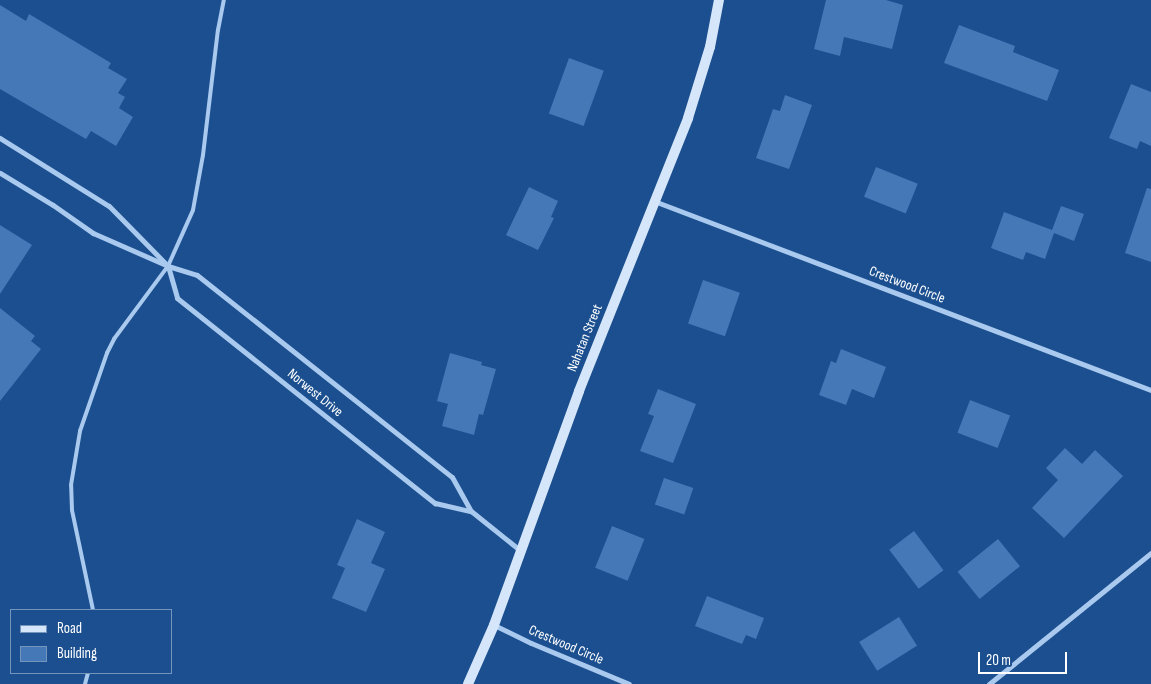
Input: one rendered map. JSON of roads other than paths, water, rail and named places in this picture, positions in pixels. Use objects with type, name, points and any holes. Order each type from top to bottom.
[{"type":"main road","name":"Nahatan Street","points":[[468,684],[494,625],[579,391],[690,109],[710,47],[719,0]]},
{"type":"street","name":"Norwest Drive","points":[[0,138],[109,206],[168,266],[177,298],[435,503],[471,511]]},
{"type":"street","name":"Norwest Drive","points":[[0,173],[54,205],[93,233],[168,266],[196,274],[452,477],[471,511],[522,552]]},
{"type":"street","name":"Crestwood Circle","points":[[654,201],[1151,390]]},
{"type":"street","points":[[989,684],[1151,553]]},
{"type":"street","name":"Crestwood Circle","points":[[494,625],[531,643],[629,684]]},
{"type":"lane","points":[[93,609],[72,510],[72,484],[80,431],[101,367],[114,339],[168,266],[193,210],[198,190],[218,30],[224,0]]}]
